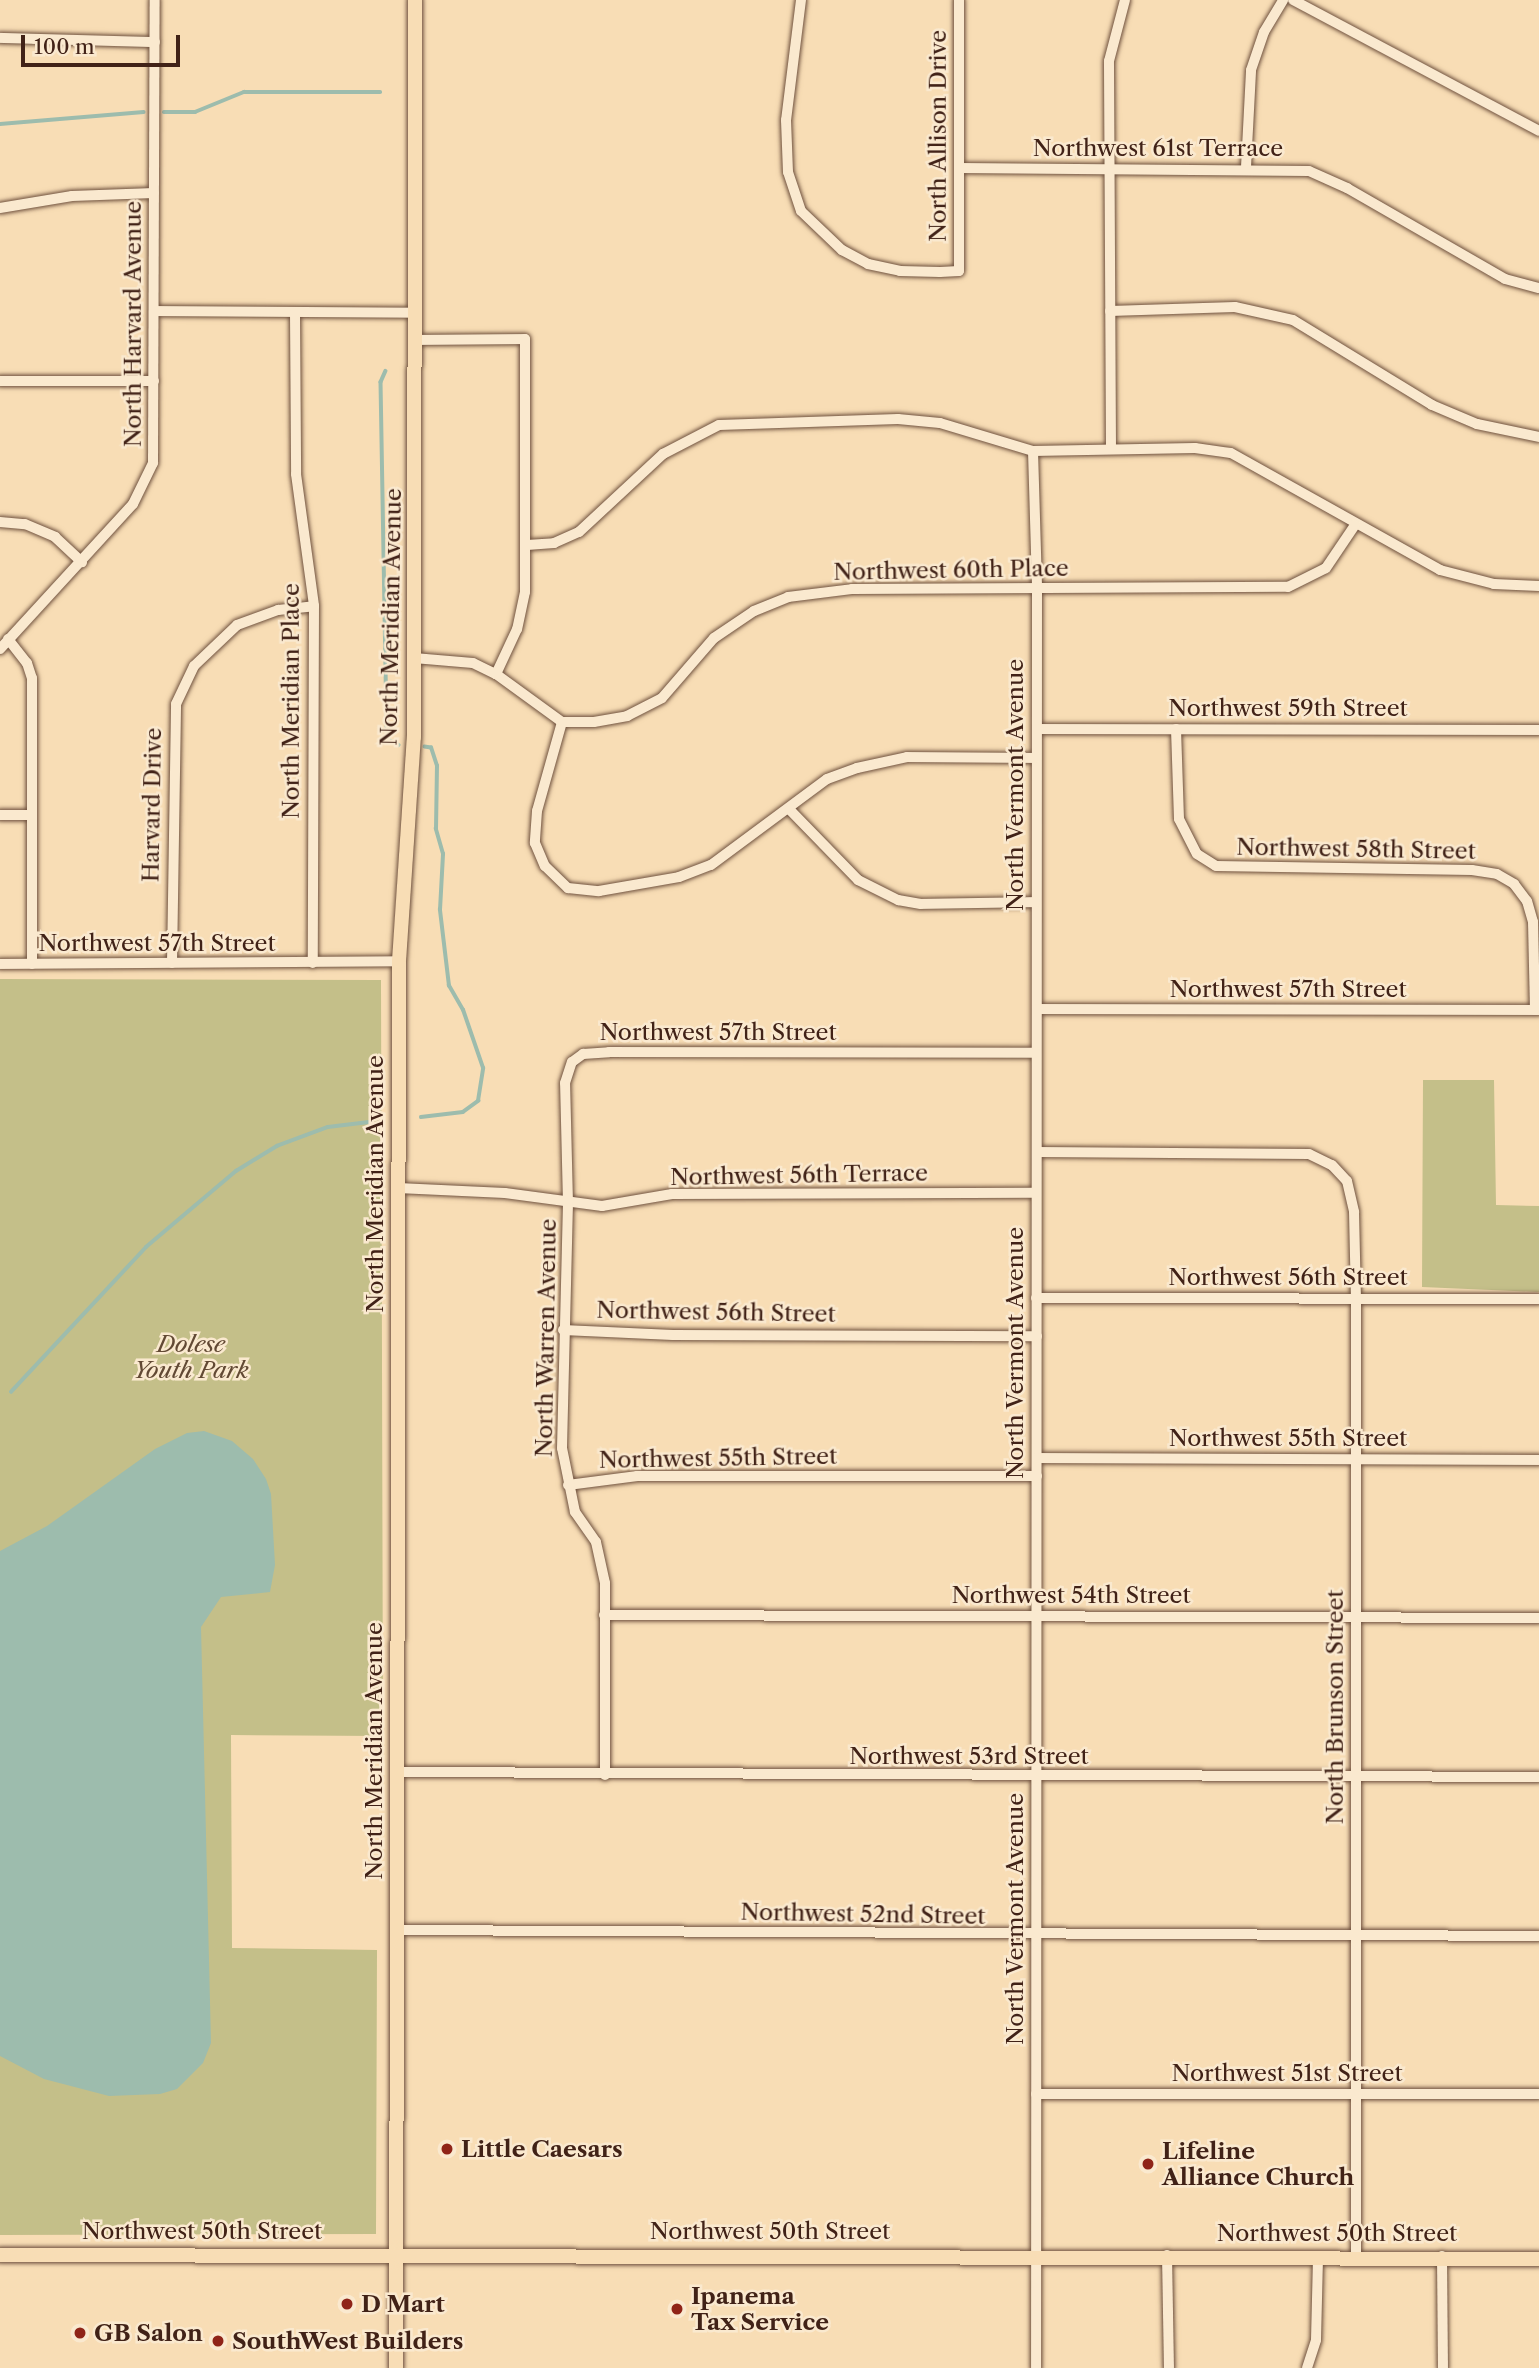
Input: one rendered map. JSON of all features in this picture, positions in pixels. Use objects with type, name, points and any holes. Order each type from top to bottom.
[{"type":"main road","name":"North Meridian Avenue","points":[[396,2368],[399,961],[414,737],[415,0]]},
{"type":"main road","name":"Northwest 50th Street","points":[[0,2255],[1035,2254],[1539,2259]]},
{"type":"street","name":"North Harvard Avenue","points":[[8,639],[82,562],[140,495],[150,475],[155,381],[155,0]]},
{"type":"street","name":"North Allison Drive","points":[[801,0],[786,120],[788,172],[801,211],[842,250],[868,264],[900,271],[959,271],[959,0]]},
{"type":"street","points":[[1111,448],[1109,61],[1125,0]]},
{"type":"street","points":[[1246,167],[1251,70],[1264,32],[1283,0]]},
{"type":"street","points":[[1293,0],[1539,131]]},
{"type":"street","points":[[0,38],[155,42]]},
{"type":"street","name":"Northwest 61st Terrace","points":[[958,168],[1246,167],[1309,171],[1347,188],[1505,279],[1539,288]]},
{"type":"street","points":[[0,208],[72,196],[154,193]]},
{"type":"street","points":[[1110,311],[1235,307],[1293,320],[1432,405],[1477,424],[1539,437]]},
{"type":"street","points":[[154,311],[415,313]]},
{"type":"street","name":"North Meridian Place","points":[[295,313],[296,474],[314,606],[313,963]]},
{"type":"street","points":[[415,340],[525,339],[522,502],[527,545],[517,629],[496,674]]},
{"type":"street","points":[[0,381],[155,381]]},
{"type":"street","points":[[527,545],[554,543],[579,532],[663,454],[719,425],[898,419],[940,423],[1033,451],[1195,448],[1231,453],[1273,473],[1355,525],[1440,570],[1494,584],[1539,586]]},
{"type":"street","name":"North Vermont Avenue","points":[[1033,451],[1037,589],[1035,2254]]},
{"type":"street","points":[[0,522],[25,524],[55,537],[82,562]]},
{"type":"street","name":"Northwest 60th Place","points":[[562,722],[627,716],[662,698],[714,638],[754,611],[788,597],[852,589],[1288,587],[1326,568],[1355,525]]},
{"type":"street","name":"Harvard Drive","points":[[172,963],[176,704],[194,666],[237,625],[278,610],[314,606]]},
{"type":"street","points":[[0,649],[8,639],[27,663],[32,678],[32,964]]},
{"type":"street","points":[[414,658],[472,663],[496,674],[562,722],[537,811],[535,843],[545,866],[568,888],[599,891],[679,877],[711,865],[790,810],[827,779],[907,757],[1036,758]]},
{"type":"street","name":"Northwest 59th Street","points":[[1037,729],[1539,730]]},
{"type":"street","name":"Northwest 58th Street","points":[[1176,729],[1179,819],[1197,855],[1216,866],[1472,870],[1497,874],[1514,884],[1527,901],[1533,922],[1537,1010]]},
{"type":"street","points":[[790,810],[858,880],[898,900],[921,904],[1035,902]]},
{"type":"street","points":[[0,815],[32,815]]},
{"type":"street","name":"Northwest 57th Street","points":[[0,964],[399,961]]},
{"type":"street","name":"Northwest 57th Street","points":[[1037,1009],[1537,1010]]},
{"type":"street","name":"Northwest 57th Street","points":[[572,1062],[583,1054],[609,1052],[1035,1053]]},
{"type":"street","name":"North Warren Avenue","points":[[572,1062],[565,1083],[568,1203],[562,1448],[575,1512],[596,1542],[605,1583],[605,1775]]},
{"type":"street","name":"North Brunson Street","points":[[1037,1152],[1309,1154],[1332,1165],[1347,1181],[1354,1212],[1356,1299],[1358,1777],[1353,2093],[1356,2256]]},
{"type":"street","name":"Northwest 56th Terrace","points":[[398,1188],[505,1193],[603,1206],[672,1195],[719,1193],[1035,1193]]},
{"type":"street","name":"Northwest 56th Street","points":[[1036,1298],[1539,1299]]},
{"type":"street","name":"Northwest 56th Street","points":[[563,1330],[673,1335],[1037,1336]]},
{"type":"street","name":"Northwest 55th Street","points":[[1037,1458],[1539,1460]]},
{"type":"street","name":"Northwest 55th Street","points":[[568,1485],[637,1476],[1037,1476]]},
{"type":"street","name":"Northwest 54th Street","points":[[604,1615],[1539,1618]]},
{"type":"street","name":"Northwest 53rd Street","points":[[398,1772],[1036,1777],[1539,1777]]},
{"type":"street","name":"Northwest 52nd Street","points":[[396,1930],[1035,1937],[1539,1936]]},
{"type":"street","name":"Northwest 51st Street","points":[[1036,2094],[1539,2095]]},
{"type":"street","points":[[1035,2254],[1035,2368]]},
{"type":"street","points":[[1167,2255],[1169,2368]]},
{"type":"street","points":[[1307,2368],[1316,2340],[1318,2256]]},
{"type":"street","points":[[1442,2256],[1443,2368]]},
{"type":"green space","name":"Dolese Youth Park","points":[[0,979],[381,980],[383,1736],[231,1735],[232,1948],[377,1950],[376,2234],[0,2235]]},
{"type":"green space","points":[[1423,1080],[1494,1080],[1496,1205],[1539,1206],[1539,1292],[1422,1287]]},
{"type":"shaded area","points":[[204,1431],[232,1441],[253,1459],[266,1479],[271,1494],[275,1565],[270,1592],[221,1597],[201,1627],[211,2043],[203,2063],[177,2089],[160,2094],[109,2096],[44,2079],[0,2056],[0,1551],[47,1526],[155,1449],[187,1433]]},
{"type":"waterway","points":[[164,112],[195,112],[244,92],[380,92]]},
{"type":"waterway","points":[[0,124],[144,112]]},
{"type":"waterway","points":[[386,371],[381,382],[387,739],[399,745]]},
{"type":"waterway","points":[[421,1117],[463,1112],[478,1101],[483,1068],[463,1010],[449,986],[440,910],[443,854],[436,829],[437,766],[431,748],[425,747]]},
{"type":"waterway","points":[[11,1392],[146,1247],[236,1171],[277,1146],[328,1127],[369,1122]]},
{"type":"place","name":"Little Caesars","points":[[447,2149]]},
{"type":"place","name":"Lifeline Alliance Church","points":[[1148,2164]]},
{"type":"place","name":"D Mart","points":[[347,2304]]},
{"type":"place","name":"Ipanema Tax Service","points":[[677,2309]]},
{"type":"place","name":"GB Salon","points":[[80,2333]]},
{"type":"place","name":"SouthWest Builders","points":[[218,2341]]}]
